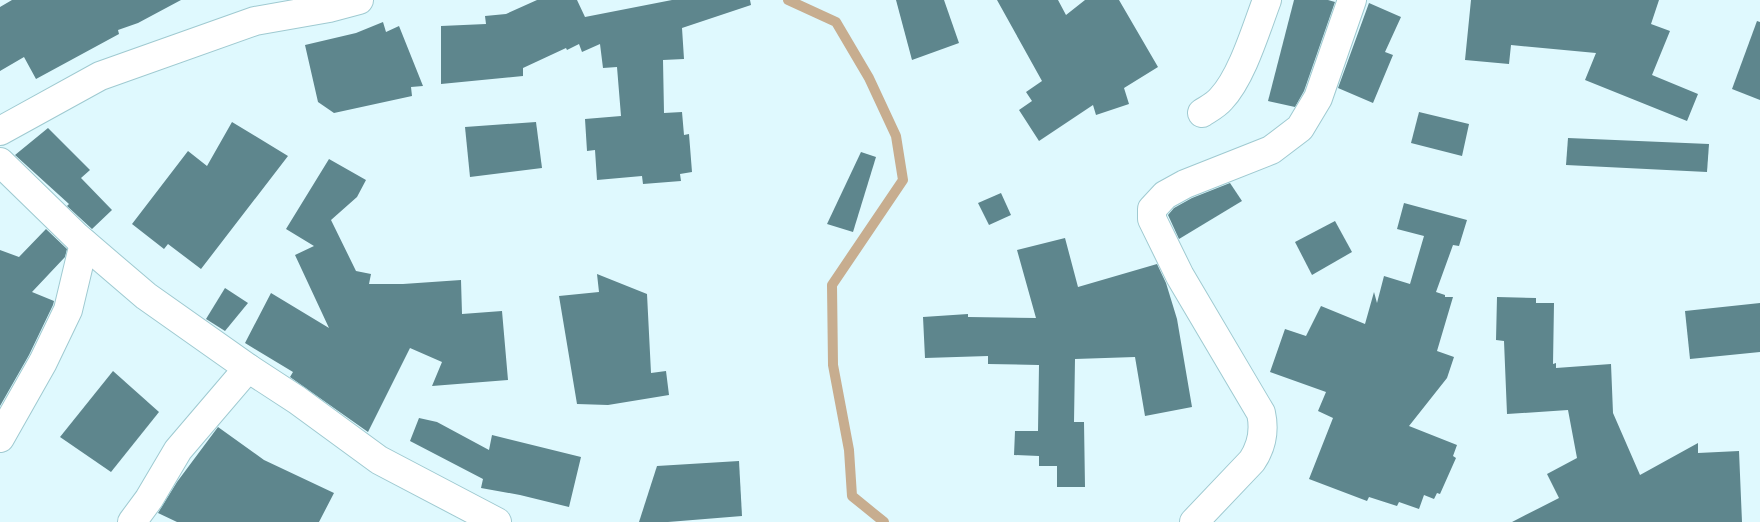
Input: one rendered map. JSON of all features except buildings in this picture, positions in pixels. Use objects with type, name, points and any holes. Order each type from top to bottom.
[{"type":"street","points":[[0,130],[100,76],[255,21],[329,4],[359,0]]},
{"type":"street","points":[[1202,113],[1220,100],[1232,85],[1246,55],[1267,0]]},
{"type":"street","points":[[1194,522],[1252,461],[1259,451],[1264,426],[1261,413],[1180,276],[1152,219],[1152,209],[1165,194],[1185,184],[1271,150],[1300,128],[1312,110],[1324,82],[1352,0]]},
{"type":"street","points":[[0,162],[84,243],[146,296],[297,400],[379,460],[497,522]]},
{"type":"street","points":[[0,438],[43,362],[68,310],[84,243]]},
{"type":"street","points":[[132,522],[178,450],[248,368]]},
{"type":"waterway","points":[[788,0],[836,22],[869,78],[896,136],[903,180],[832,285],[833,365],[849,450],[852,496],[884,522]]}]
